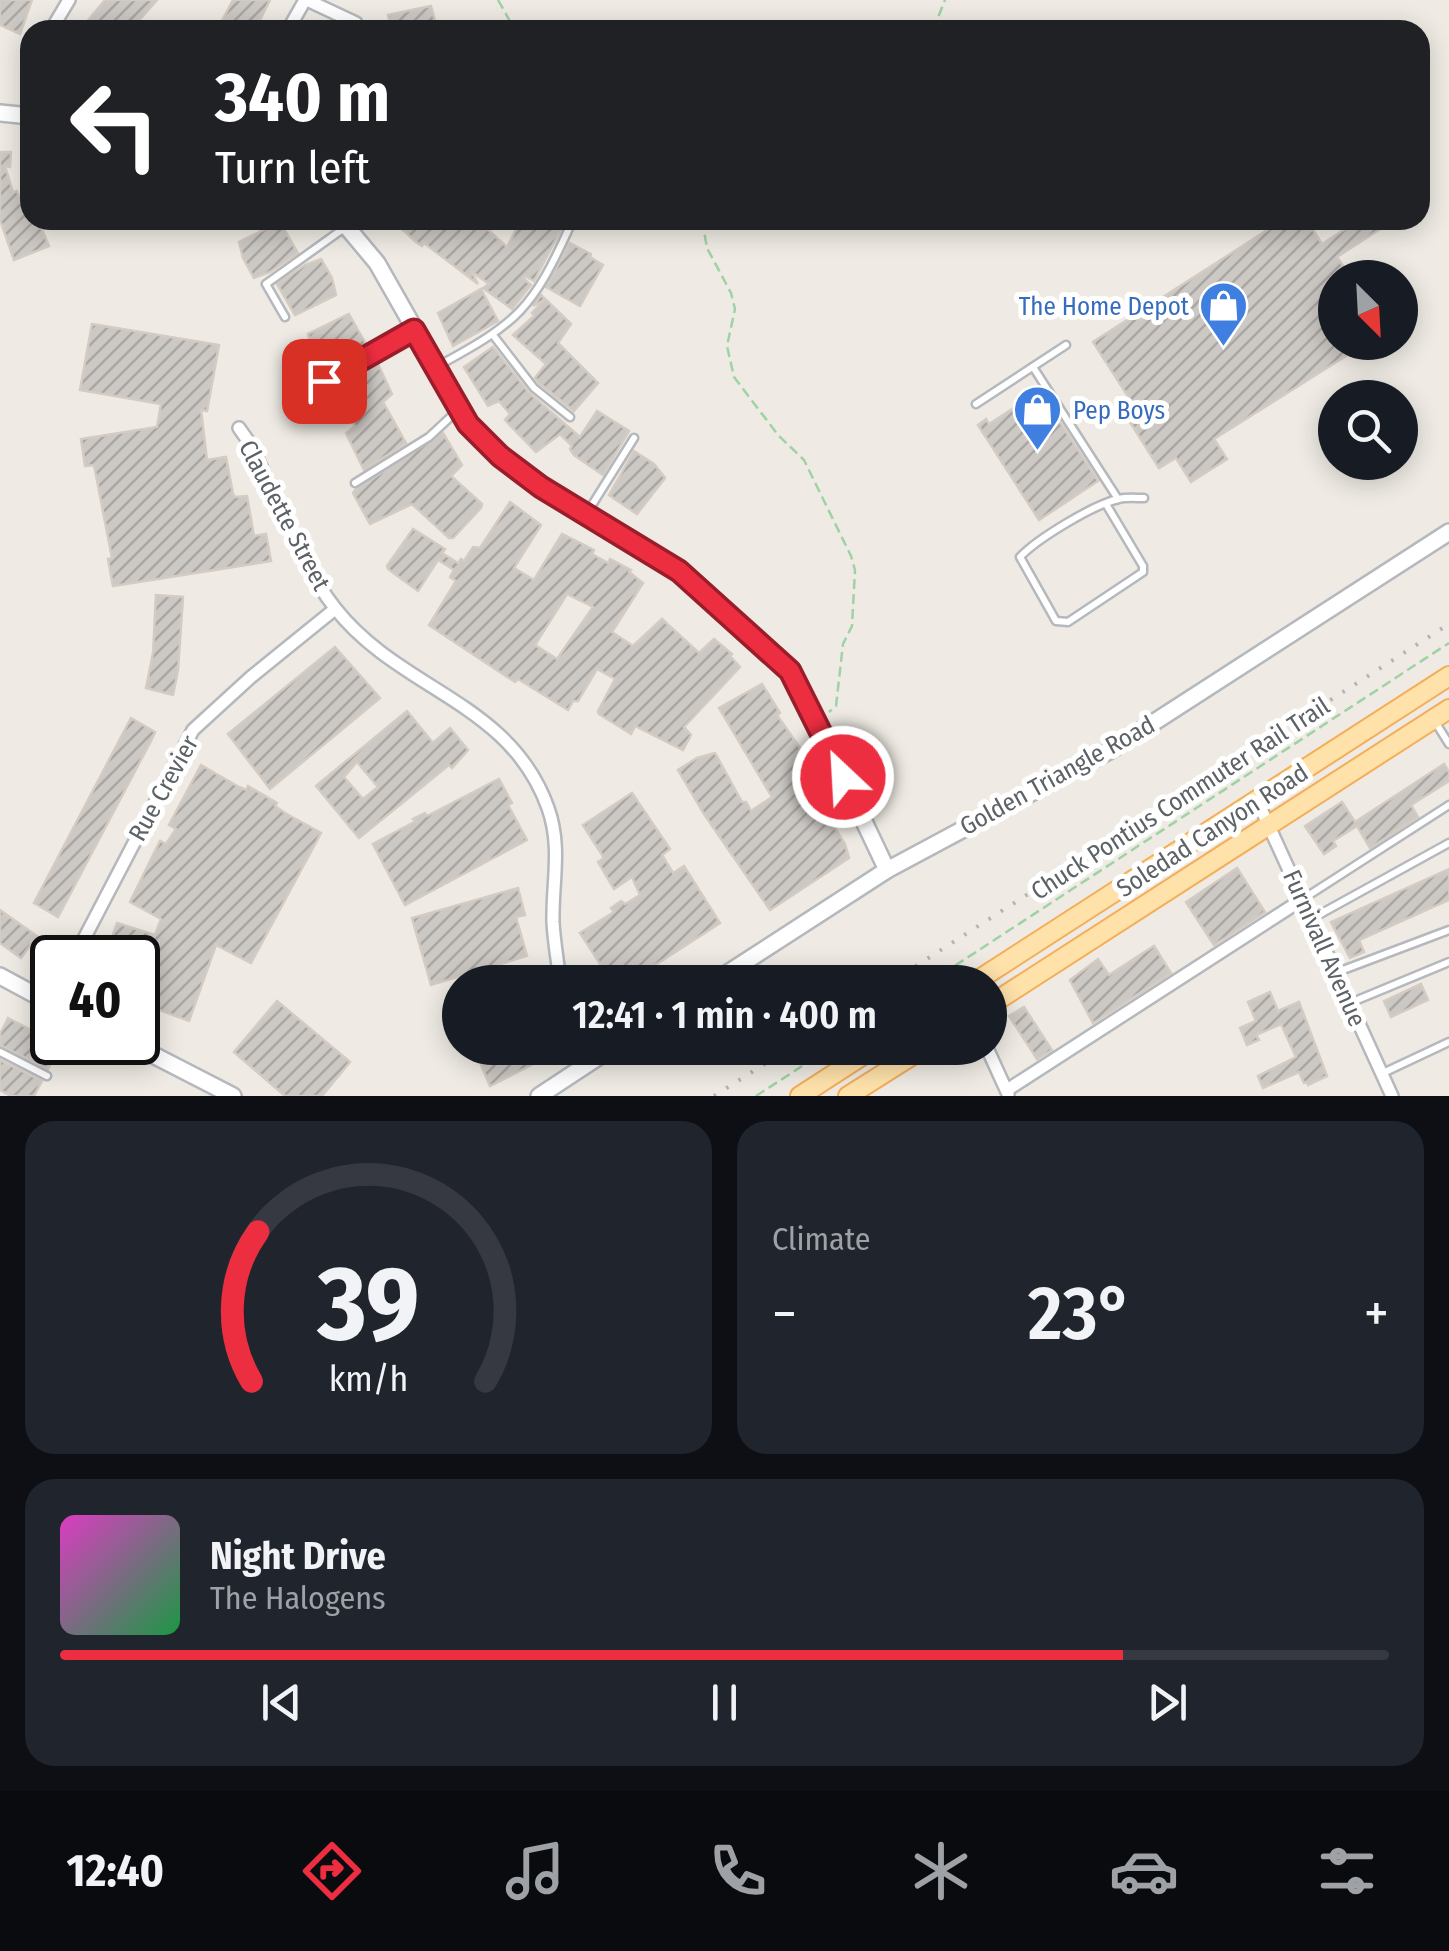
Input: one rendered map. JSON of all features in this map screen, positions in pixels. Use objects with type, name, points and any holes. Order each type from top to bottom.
[{"type":"main road","name":"Soledad Canyon Road","points":[[1001,965],[1449,676]]},
{"type":"main road","name":"Soledad Canyon Road","points":[[1007,994],[1441,714]]},
{"type":"main road","points":[[800,1096],[848,1065]]},
{"type":"main road","points":[[848,1096],[897,1065]]},
{"type":"street","points":[[306,0],[349,20]]},
{"type":"street","points":[[350,230],[377,263],[468,424],[500,456],[679,571],[790,671],[887,870]]},
{"type":"street","name":"Claudette Street","points":[[239,428],[335,609],[379,652],[472,711],[506,738],[527,768],[548,808],[557,852],[553,923],[558,965]]},
{"type":"street","name":"Golden Triangle Road","points":[[740,965],[887,870],[1111,750],[1449,532]]},
{"type":"street","name":"Rue Crevier","points":[[86,935],[193,730],[335,609]]},
{"type":"street","name":"Furnivall Avenue","points":[[1257,800],[1392,1096]]},
{"type":"street","points":[[995,1065],[1008,1093],[1303,900]]},
{"type":"street","points":[[0,976],[30,992]]},
{"type":"street","points":[[160,1059],[232,1096]]},
{"type":"street","points":[[539,1096],[581,1065]]},
{"type":"lane","points":[[284,317],[266,284],[335,230]]},
{"type":"lane","points":[[434,367],[494,335],[532,301],[568,230]]},
{"type":"lane","points":[[324,381],[414,330]]},
{"type":"lane","points":[[494,335],[534,388],[570,417]]},
{"type":"lane","points":[[976,404],[1066,346]]},
{"type":"lane","points":[[1034,367],[1118,498]]},
{"type":"lane","points":[[355,483],[428,436],[459,410]]},
{"type":"lane","points":[[586,514],[634,438]]},
{"type":"lane","points":[[1106,504],[1143,572],[1068,622],[1056,621],[1020,557],[1106,504],[1118,498],[1144,498]]},
{"type":"lane","points":[[1441,714],[1449,744]]},
{"type":"lane","points":[[1303,900],[1449,805]]},
{"type":"lane","points":[[1312,919],[1449,843]]},
{"type":"lane","points":[[1335,973],[1449,930]]},
{"type":"lane","points":[[1349,1003],[1449,962]]},
{"type":"lane","points":[[1382,1074],[1449,1042]]},
{"type":"lane","points":[[0,1052],[46,1076]]},
{"type":"path","points":[[704,230],[707,248],[731,293],[735,309],[726,346],[734,377],[778,435],[804,460],[851,556],[852,626],[843,644],[836,706],[818,723]]},
{"type":"path","name":"Chuck Pontius Commuter Rail Trail","points":[[956,965],[1449,644]]},
{"type":"path","points":[[756,1096],[804,1065]]},
{"type":"building","points":[[0,0],[32,0],[25,20],[20,20],[20,34],[0,25]]},
{"type":"building","points":[[105,0],[157,0],[140,20],[88,20]]},
{"type":"building","points":[[233,0],[270,0],[260,20],[222,20]]},
{"type":"building","points":[[431,6],[435,20],[389,20],[388,15]]},
{"type":"building","points":[[0,152],[11,152],[10,167],[5,166],[13,192],[17,191],[20,199],[20,230],[42,230],[49,246],[14,260],[0,220]]},
{"type":"building","points":[[264,230],[285,230],[298,253],[254,278],[239,242]]},
{"type":"building","points":[[403,230],[488,230],[507,247],[516,230],[561,230],[534,281],[523,278],[531,285],[512,309],[483,288],[489,284],[471,271],[478,284],[424,243],[422,246]]},
{"type":"building","name":"The Home Depot","points":[[1267,230],[1313,230],[1322,244],[1344,230],[1379,230],[1337,257],[1339,260],[1318,260],[1318,360],[1339,360],[1214,439],[1227,459],[1191,482],[1176,458],[1159,468],[1128,419],[1138,412],[1093,342]]},
{"type":"building","points":[[570,243],[603,265],[580,306],[546,287]]},
{"type":"building","points":[[321,259],[336,295],[295,315],[277,284]]},
{"type":"building","points":[[481,289],[498,321],[453,346],[438,313]]},
{"type":"building","points":[[541,295],[571,324],[558,343],[598,383],[574,411],[539,383],[535,378],[546,364],[513,335],[534,316],[532,313],[544,300],[533,306]]},
{"type":"building","points":[[349,314],[368,348],[325,373],[313,353],[308,334]]},
{"type":"building","points":[[92,324],[219,345],[207,411],[201,410],[207,460],[226,457],[233,494],[247,496],[254,536],[266,534],[271,561],[113,586],[108,559],[112,558],[94,465],[85,466],[81,439],[157,427],[161,404],[80,390]]},
{"type":"building","points":[[493,347],[529,393],[580,437],[597,411],[629,431],[603,475],[574,455],[572,446],[560,434],[536,452],[505,420],[510,414],[499,401],[488,406],[464,367]]},
{"type":"building","points":[[376,360],[392,394],[383,402],[406,443],[364,470],[346,433],[355,426],[332,385]]},
{"type":"building","name":"Pep Boys","points":[[1040,391],[1098,481],[1039,520],[978,425],[986,419],[989,424]]},
{"type":"building","points":[[443,433],[462,465],[451,476],[482,504],[481,508],[453,538],[412,504],[370,524],[353,493],[355,490]]},
{"type":"building","points":[[634,451],[654,464],[665,478],[637,514],[609,495]]},
{"type":"building","points":[[510,502],[541,525],[514,568],[534,580],[562,534],[594,550],[592,554],[608,563],[610,559],[631,570],[643,583],[612,632],[633,646],[662,619],[699,653],[714,639],[732,654],[740,667],[684,727],[691,735],[683,750],[635,726],[631,734],[599,714],[615,679],[597,669],[568,710],[518,679],[515,682],[429,625],[456,581],[450,577],[454,570],[438,560],[418,591],[387,566],[413,529],[445,549],[442,553],[458,563],[464,561],[473,547],[480,548]],"holes":[[[567,594],[593,607],[557,659],[535,645]]]},
{"type":"building","points":[[156,595],[183,597],[173,695],[146,688],[153,653]]},
{"type":"building","points":[[335,647],[380,698],[270,789],[228,734]]},
{"type":"building","points":[[762,684],[780,713],[777,715],[803,752],[808,764],[800,772],[845,844],[849,858],[770,910],[678,770],[715,753],[751,811],[772,797],[719,708]]},
{"type":"building","points":[[407,711],[433,743],[450,728],[468,750],[452,768],[449,765],[359,838],[316,786]],"holes":[[[357,762],[378,787],[363,799],[344,777]]]},
{"type":"building","points":[[131,718],[155,732],[58,917],[34,903]]},
{"type":"building","points":[[1444,764],[1449,781],[1411,805],[1418,817],[1370,848],[1357,826],[1333,841],[1336,846],[1324,854],[1305,826],[1342,802],[1355,822]]},
{"type":"building","points":[[201,765],[239,787],[246,790],[248,786],[321,833],[251,963],[216,945],[189,1021],[160,1010],[160,935],[155,935],[161,919],[130,902],[160,841],[166,844],[176,829],[169,825]]},
{"type":"building","points":[[499,779],[527,840],[405,905],[373,844],[416,821],[413,819],[425,813],[427,816]]},
{"type":"building","points":[[632,793],[670,849],[662,855],[673,873],[684,866],[720,923],[655,965],[601,965],[580,933],[614,912],[611,908],[621,901],[625,904],[640,895],[632,877],[614,889],[598,862],[604,858],[583,825]]},
{"type":"building","points":[[1237,868],[1265,912],[1214,945],[1186,902]]},
{"type":"building","points":[[1449,869],[1449,900],[1359,940],[1364,952],[1350,958],[1331,922]]},
{"type":"building","points":[[518,888],[525,915],[516,917],[527,956],[497,965],[442,965],[442,982],[431,985],[412,918]]},
{"type":"building","points":[[0,910],[36,935],[30,935],[30,946],[21,958],[0,943]]},
{"type":"building","points":[[117,923],[155,935],[113,935]]},
{"type":"building","points":[[1154,946],[1171,973],[1093,1023],[1070,980],[1098,959],[1109,975]]},
{"type":"building","points":[[1421,984],[1428,1000],[1391,1017],[1384,1001]]},
{"type":"building","points":[[1270,992],[1278,1011],[1299,1002],[1327,1076],[1308,1085],[1299,1072],[1263,1088],[1258,1076],[1296,1057],[1281,1024],[1256,1035],[1259,1040],[1247,1045],[1240,1028],[1256,1021],[1248,1002]]},
{"type":"building","points":[[277,1001],[350,1062],[322,1096],[285,1096],[234,1052]]},
{"type":"building","points":[[1024,1007],[1052,1050],[1037,1059],[1009,1016]]},
{"type":"building","points":[[8,1018],[30,1029],[30,1060],[0,1045],[0,1034]]},
{"type":"building","points":[[0,1060],[42,1081],[34,1096],[11,1096],[0,1090]]},
{"type":"building","points":[[481,1065],[531,1065],[490,1086]]},
{"type":"railway","points":[[917,965],[1449,624]]},
{"type":"railway","points":[[714,1096],[763,1065]]},
{"type":"place","name":"The Home Depot","points":[[1224,348]]},
{"type":"place","name":"Pep Boys","points":[[1038,452]]},
{"type":"route","points":[[324,381],[414,330],[468,424],[500,456],[541,487],[679,571],[790,671],[843,777]]}]
